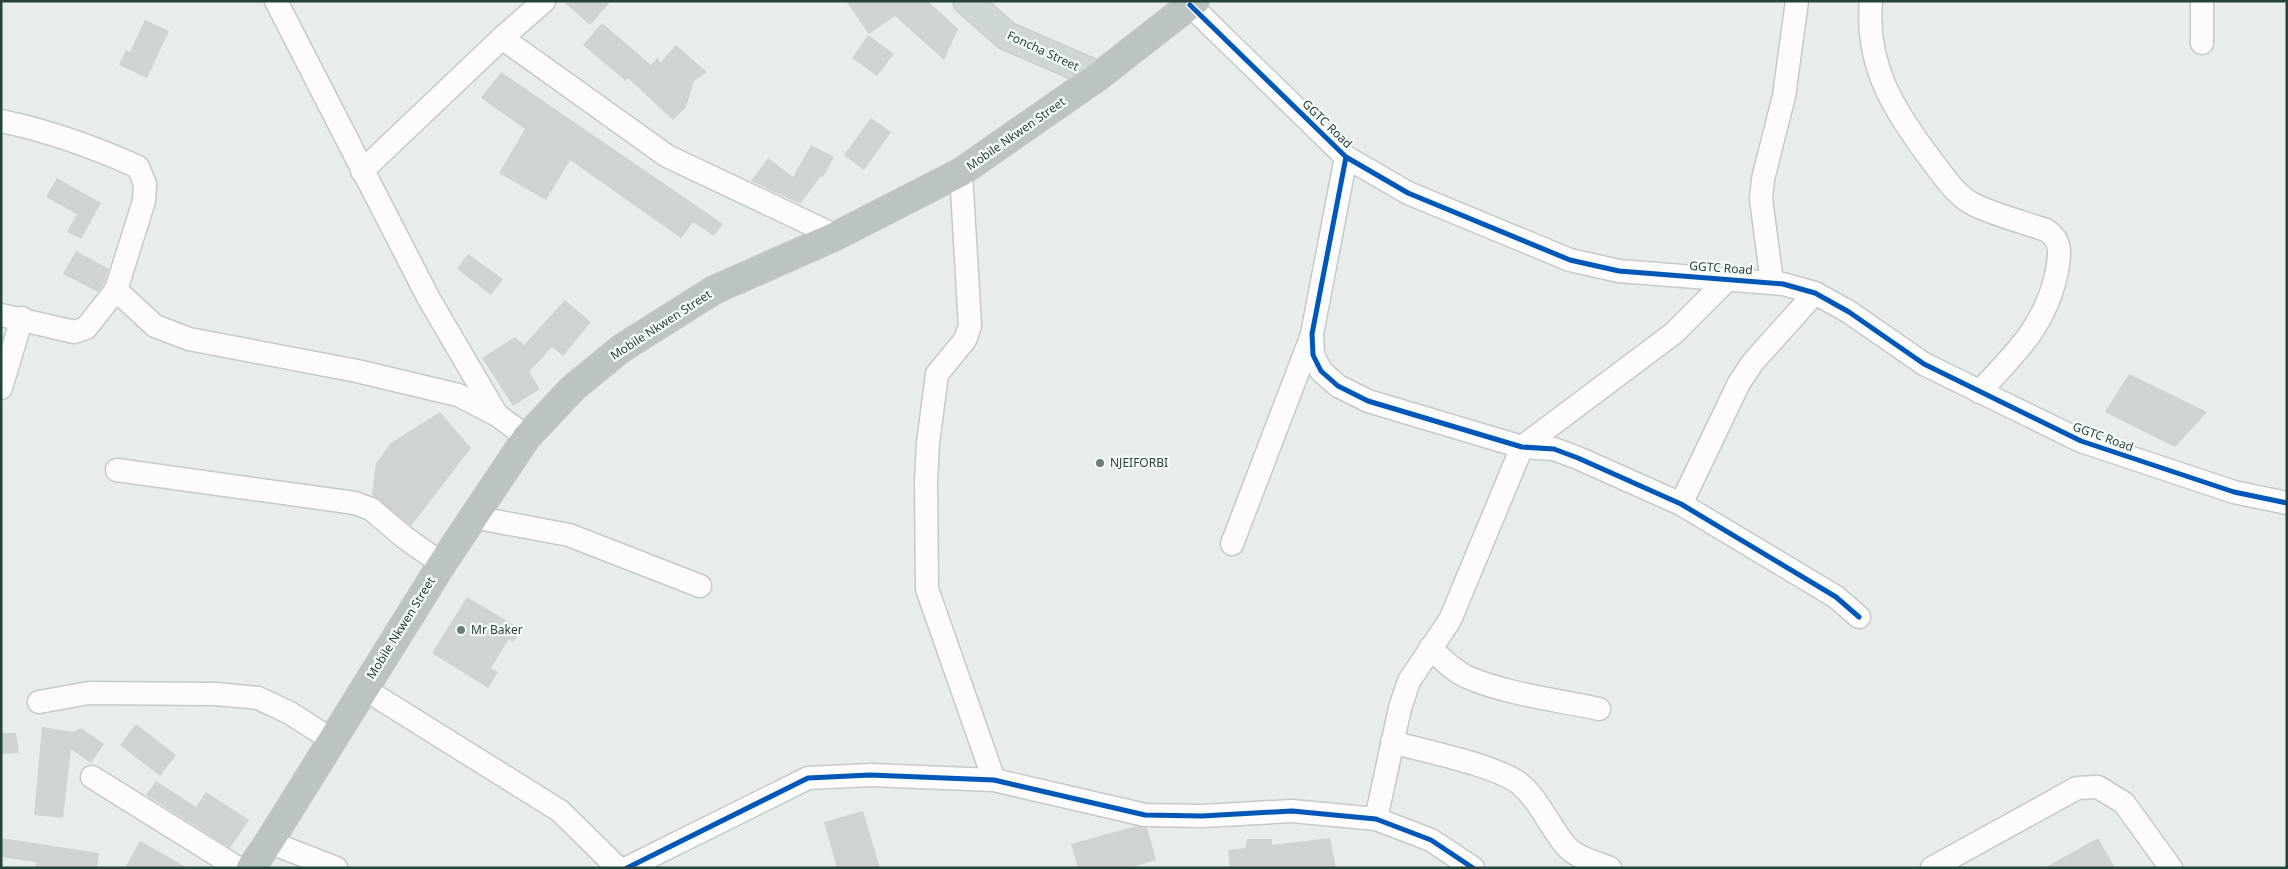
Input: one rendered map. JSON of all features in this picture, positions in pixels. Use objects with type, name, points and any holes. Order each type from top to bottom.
[{"type":"highway","name":"Mobile Nkwen Street","points":[[250,868],[270,842],[363,688],[473,516],[527,437],[573,388],[622,348],[714,290],[836,236],[961,172],[1100,76],[1193,3]]},
{"type":"main road","name":"Foncha Street","points":[[966,1],[1007,36],[1100,76]]},
{"type":"street","points":[[276,1],[362,171],[430,299],[497,415]]},
{"type":"street","points":[[362,171],[502,38],[544,1]]},
{"type":"street","points":[[1772,282],[1761,199],[1762,186],[1784,96],[1797,1]]},
{"type":"street","points":[[1871,1],[1874,53],[1888,95],[1901,119],[1951,186],[1971,203],[2046,230],[2055,235],[2059,244],[2060,256],[2052,295],[2040,320],[2024,344],[1979,392]]},
{"type":"street","points":[[2202,1],[2202,43]]},
{"type":"street","name":"GGTC Road","points":[[1193,3],[1346,157],[1408,193],[1570,260],[1619,271],[1772,282],[1815,294],[1849,312],[1924,364],[2081,441],[2234,492],[2287,503]]},
{"type":"street","points":[[502,38],[667,156],[836,236]]},
{"type":"street","points":[[1,121],[38,129],[96,148],[138,167],[145,184],[144,201],[116,290],[86,328],[74,332],[64,332],[11,317],[1,388]]},
{"type":"street","points":[[1232,544],[1312,334],[1346,157]]},
{"type":"street","points":[[961,172],[970,326],[965,340],[938,374],[928,443],[926,481],[927,589],[994,780]]},
{"type":"street","points":[[1376,819],[1392,742],[1409,681],[1450,620],[1522,447],[1674,333],[1728,279]]},
{"type":"street","points":[[116,290],[133,308],[155,326],[189,339],[357,371],[458,395],[497,415],[527,437]]},
{"type":"street","points":[[1681,504],[1739,383],[1753,362],[1815,294]]},
{"type":"street","points":[[1312,334],[1313,355],[1321,371],[1338,386],[1368,400],[1522,447],[1554,449],[1681,504],[1836,597],[1860,617]]},
{"type":"street","points":[[117,470],[355,503],[371,509],[404,537],[442,564]]},
{"type":"street","points":[[473,516],[569,535],[700,586]]},
{"type":"street","points":[[1430,648],[1452,668],[1467,677],[1499,687],[1599,709]]},
{"type":"street","points":[[363,688],[560,811],[618,868]]},
{"type":"street","points":[[39,702],[89,693],[216,694],[258,698],[290,713],[332,740]]},
{"type":"street","points":[[1392,742],[1498,772],[1520,784],[1540,807],[1567,847],[1582,858],[1610,868]]},
{"type":"street","points":[[627,868],[808,778],[870,775],[994,780],[1145,815],[1202,816],[1292,811],[1376,819],[1431,840],[1473,868]]},
{"type":"street","points":[[92,777],[238,868]]},
{"type":"street","points":[[1932,868],[2077,788],[2098,787],[2124,803],[2171,868]]},
{"type":"street","points":[[270,842],[336,868]]},
{"type":"building","points":[[563,1],[611,1],[590,25]]},
{"type":"building","points":[[846,1],[928,1],[958,29],[944,60],[895,16],[869,34]]},
{"type":"building","points":[[145,20],[169,31],[147,78],[119,65],[126,50],[130,52]]},
{"type":"building","points":[[602,23],[651,65],[658,57],[660,63],[676,45],[707,72],[694,81],[686,107],[673,120],[628,78],[626,81],[583,45]]},
{"type":"building","points":[[868,35],[894,54],[877,76],[852,58]]},
{"type":"building","points":[[501,72],[723,224],[714,236],[693,222],[681,238],[570,160],[546,200],[499,173],[525,129],[481,98]]},
{"type":"building","points":[[871,118],[891,132],[864,170],[844,155]]},
{"type":"building","points":[[811,145],[834,157],[823,177],[821,176],[800,204],[751,181],[768,158],[793,177]]},
{"type":"building","points":[[57,178],[101,203],[81,239],[67,232],[77,214],[46,197]]},
{"type":"building","points":[[76,251],[109,269],[104,284],[98,292],[63,274]]},
{"type":"building","points":[[468,254],[503,279],[491,295],[457,269]]},
{"type":"building","points":[[565,300],[591,322],[563,356],[552,347],[529,372],[540,389],[513,406],[482,358],[515,337],[524,345]]},
{"type":"building","points":[[2129,374],[2207,412],[2175,447],[2105,412]]},
{"type":"building","points":[[440,412],[471,448],[411,526],[372,495],[376,463],[391,443]]},
{"type":"building","points":[[467,597],[522,630],[513,642],[509,639],[491,668],[498,672],[488,688],[432,653]]},
{"type":"building","points":[[136,724],[176,755],[160,776],[120,745]]},
{"type":"building","points":[[42,727],[73,732],[81,728],[104,744],[91,763],[71,749],[63,818],[34,815]]},
{"type":"building","points":[[1,733],[16,733],[19,753],[1,754]]},
{"type":"building","points":[[156,781],[196,807],[206,792],[249,820],[230,848],[146,795]]},
{"type":"building","points":[[863,811],[880,868],[837,868],[824,822]]},
{"type":"building","points":[[1136,826],[1147,828],[1156,860],[1129,868],[1078,868],[1071,844]]},
{"type":"building","points":[[1,838],[99,853],[97,868],[35,868],[36,862],[1,857]]},
{"type":"building","points":[[1330,838],[1336,868],[1230,868],[1228,850],[1245,848],[1247,839],[1272,839],[1272,845]]},
{"type":"building","points":[[2098,838],[2115,868],[2044,868]]},
{"type":"building","points":[[140,841],[188,868],[125,868]]},
{"type":"cycle path","points":[[1190,5],[1346,157],[1408,193],[1570,260],[1619,271],[1783,284],[1815,293],[1849,312],[1924,364],[2081,441],[2234,492],[2287,503]]},
{"type":"cycle path","points":[[1346,157],[1312,334],[1313,355],[1321,371],[1338,386],[1368,401],[1522,447],[1554,449],[1681,504],[1836,597],[1859,617]]},
{"type":"cycle path","points":[[627,868],[808,778],[870,775],[994,780],[1145,815],[1202,816],[1292,811],[1376,819],[1431,840],[1473,868]]},
{"type":"place","name":"NJEIFORBI","points":[[1100,463]]},
{"type":"place","name":"Mr Baker","points":[[461,630]]}]
